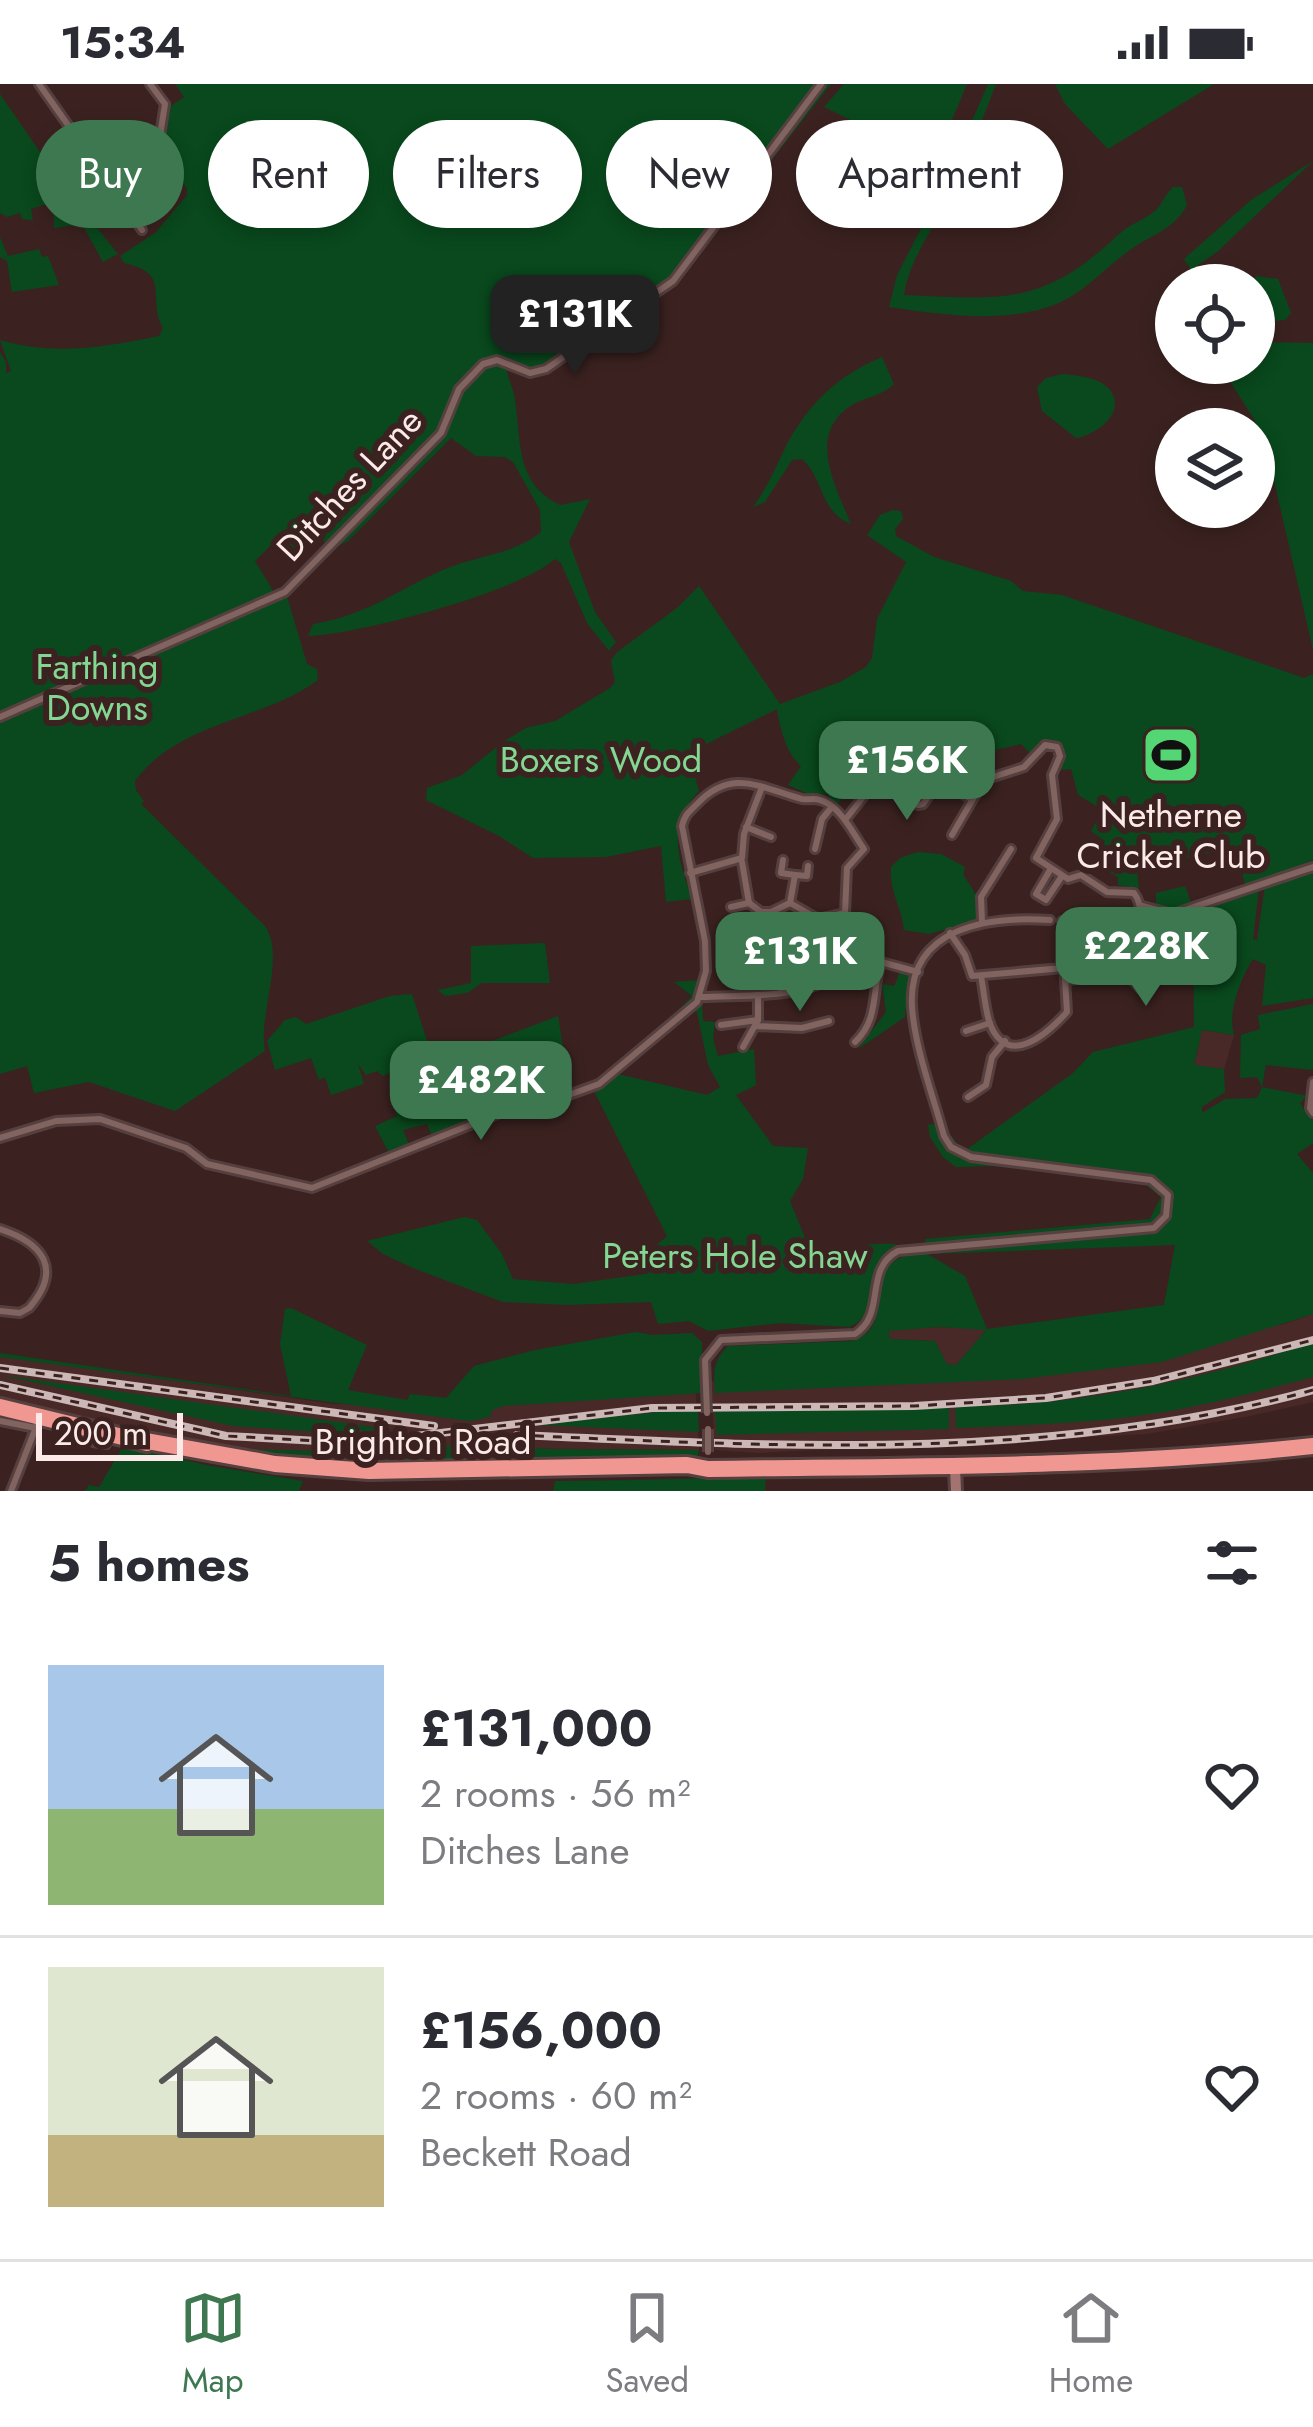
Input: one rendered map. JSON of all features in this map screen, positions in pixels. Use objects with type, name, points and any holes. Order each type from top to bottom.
[{"type":"highway","name":"Brighton Road","points":[[1,1416],[275,1464],[369,1471],[708,1461],[955,1471],[1176,1460],[1313,1446]]},
{"type":"street","points":[[39,84],[64,120]]},
{"type":"street","points":[[150,84],[164,104],[162,120]]},
{"type":"street","name":"Ditches Lane","points":[[0,717],[285,592],[441,433],[459,389],[484,364],[497,361],[530,373],[546,369],[674,281],[821,84]]},
{"type":"street","points":[[952,835],[984,779],[1028,765],[1043,746],[1050,744],[1060,754],[1052,775],[1057,819],[1036,856],[1068,879],[1081,875],[1107,892],[1134,892],[1142,906],[1140,920],[1125,944],[1088,973],[1065,981]]},
{"type":"street","points":[[845,820],[875,782],[918,805],[940,780],[971,799]]},
{"type":"street","points":[[0,1138],[56,1121],[100,1119],[186,1148],[207,1164],[313,1188],[520,1105],[552,1101],[599,1084],[700,997],[706,971],[705,941],[682,826],[685,814],[711,789],[726,784],[823,800],[845,820],[864,848],[847,868],[845,913],[881,962],[918,972]]},
{"type":"street","points":[[689,873],[742,858],[746,827],[762,787]]},
{"type":"street","points":[[814,849],[822,819],[831,808]]},
{"type":"street","points":[[746,827],[771,837]]},
{"type":"street","points":[[982,922],[981,897],[1011,849]]},
{"type":"street","points":[[782,860],[781,873],[807,876],[808,866]]},
{"type":"street","points":[[742,862],[749,903],[761,912],[780,910],[790,903],[795,875]]},
{"type":"street","points":[[1142,906],[1173,914],[1313,867]]},
{"type":"street","points":[[1051,869],[1036,894],[1046,900],[1062,876]]},
{"type":"street","points":[[731,908],[749,903]]},
{"type":"street","points":[[790,903],[811,917],[845,913]]},
{"type":"street","points":[[761,912],[763,952],[782,992]]},
{"type":"street","points":[[811,917],[816,946]]},
{"type":"street","points":[[708,1461],[705,1360],[721,1340],[855,1334],[866,1327],[873,1310],[878,1271],[886,1257],[898,1251],[1098,1236],[1154,1228],[1166,1216],[1168,1195],[1151,1180],[970,1157],[951,1147],[944,1136],[914,1023],[912,999],[918,972],[950,933],[1007,917],[1050,920]]},
{"type":"street","points":[[980,976],[990,1023],[1005,1041],[1032,1044],[1069,1012],[1062,924],[1140,920]]},
{"type":"street","points":[[950,933],[970,973],[1064,968]]},
{"type":"street","points":[[1110,957],[1141,989],[1162,975],[1174,949]]},
{"type":"street","points":[[700,997],[821,987],[873,952]]},
{"type":"street","points":[[855,1042],[872,1020],[874,983],[881,962]]},
{"type":"street","points":[[742,1047],[757,1023],[758,995]]},
{"type":"street","points":[[721,1025],[802,1028],[829,1021]]},
{"type":"street","points":[[966,1031],[990,1023]]},
{"type":"street","points":[[968,1097],[986,1085],[992,1057],[1005,1041]]},
{"type":"street","points":[[1313,1082],[1313,1113]]},
{"type":"street","points":[[0,1229],[20,1235],[45,1258],[45,1281],[29,1308],[0,1311]]},
{"type":"street","points":[[0,1432],[1,1416]]},
{"type":"street","points":[[11,1491],[39,1421]]},
{"type":"street","points":[[93,1442],[106,1444],[110,1432]]},
{"type":"shaded area","points":[[1202,1030],[1234,1035],[1224,1069],[1194,1066]]},
{"type":"shaded area","points":[[1313,1314],[1313,1402],[1147,1434],[757,1453],[715,1450],[711,1381],[979,1375],[1284,1324]]},
{"type":"shaded area","points":[[987,1329],[956,1365],[947,1364],[935,1341],[890,1339],[888,1330]]},
{"type":"shaded area","points":[[0,1355],[333,1404],[464,1407],[695,1382],[699,1450],[465,1448],[395,1457],[287,1457],[218,1451],[0,1399]]},
{"type":"green space","name":"Farthing Downs","points":[[175,84],[831,84],[803,120],[796,120],[796,129],[772,159],[772,120],[606,120],[606,228],[718,228],[676,282],[563,360],[530,373],[506,366],[522,457],[534,484],[560,505],[590,499],[569,542],[595,612],[616,642],[609,651],[587,623],[555,559],[508,585],[437,609],[308,636],[313,624],[352,614],[434,574],[510,549],[541,532],[540,510],[513,462],[505,457],[476,456],[451,438],[348,541],[332,549],[366,510],[328,546],[310,524],[319,515],[314,510],[304,522],[318,540],[298,553],[281,535],[255,561],[275,594],[286,593],[307,664],[317,669],[318,680],[174,746],[135,781],[144,801],[141,804],[265,926],[273,953],[265,1051],[175,1111],[89,1082],[34,1093],[27,1066],[0,1074],[0,352],[6,373],[11,371],[0,340],[60,349],[159,336],[163,328],[153,280],[120,256],[159,228],[184,228],[184,120],[166,120],[168,108],[184,97]]},
{"type":"green space","points":[[844,84],[967,84],[952,120],[850,120],[824,107]]},
{"type":"green space","points":[[988,84],[996,84],[981,120],[972,120]]},
{"type":"green space","points":[[1055,84],[1214,84],[1108,149],[1065,104]]},
{"type":"green space","points":[[0,94],[36,146],[36,207],[31,209],[33,220],[22,219],[20,213],[7,217],[0,213]]},
{"type":"green space","points":[[1313,161],[1217,252],[1200,264],[1187,264],[1184,259],[1251,200]]},
{"type":"green space","points":[[1173,187],[1182,187],[1187,205],[1169,226],[1130,250],[1080,291],[1029,312],[982,316],[889,307],[897,275],[921,228],[932,228],[904,295],[1019,294],[1043,287],[1091,258],[1122,231],[1153,213]]},
{"type":"green space","points":[[84,228],[97,228],[118,254],[103,262]]},
{"type":"green space","points":[[0,237],[8,256],[39,249],[42,257],[48,256],[59,285],[12,292],[7,261],[0,257]]},
{"type":"green space","points":[[1275,279],[1291,313],[1275,321]]},
{"type":"green space","points":[[1275,342],[1313,343],[1313,650],[1275,485],[1275,408],[1247,408],[1232,384],[1275,384]]},
{"type":"green space","points":[[882,357],[894,384],[838,417],[827,445],[832,477],[851,524],[833,511],[802,459],[792,460],[765,502],[753,507],[813,405],[851,373]]},
{"type":"green space","points":[[1063,374],[1101,382],[1114,399],[1107,422],[1084,436],[1076,438],[1042,411],[1037,387],[1046,378]]},
{"type":"green space","name":"Boxers Wood","points":[[901,511],[903,519],[896,536],[934,557],[1011,581],[1023,591],[1062,595],[1304,678],[1313,674],[1313,860],[1246,888],[1235,847],[1163,864],[1140,845],[1134,848],[1139,888],[1118,885],[1118,877],[1092,862],[1105,841],[1091,831],[1103,810],[1078,795],[1071,769],[1058,770],[1064,755],[1059,745],[1049,741],[1038,746],[1033,756],[1021,744],[995,750],[971,736],[961,751],[942,742],[928,765],[920,761],[911,776],[887,768],[867,773],[836,808],[827,794],[811,795],[788,785],[801,766],[788,747],[777,709],[688,753],[699,791],[682,817],[678,843],[692,899],[666,902],[661,846],[606,857],[533,858],[426,800],[427,788],[462,775],[504,741],[526,728],[555,721],[610,688],[615,682],[611,661],[616,653],[699,586],[780,704],[866,667],[872,658],[877,619],[906,562],[867,535],[880,515]]},
{"type":"green space","points":[[918,852],[941,854],[965,867],[963,874],[978,898],[976,921],[929,934],[904,930],[891,867]]},
{"type":"green space","points":[[1313,871],[1313,998],[1262,1006],[1266,965],[1253,959],[1236,996],[1234,1035],[1202,1030],[1194,1065],[1224,1069],[1225,1092],[1202,1107],[1202,1113],[1225,1099],[1257,1098],[1262,1087],[1307,1096],[1300,1103],[1305,1111],[1311,1106],[1313,1089],[1313,1143],[1297,1154],[1313,1173],[1313,1314],[1162,1362],[1022,1379],[715,1393],[715,1367],[728,1346],[852,1341],[867,1332],[875,1320],[890,1265],[926,1253],[925,1239],[1150,1219],[1161,1197],[1143,1183],[993,1166],[956,1167],[943,1157],[928,1124],[944,1126],[963,1152],[1073,1073],[1093,1052],[1194,1027],[1193,909],[1259,889],[1253,939],[1257,940],[1265,885]],"holes":[[[1175,1245],[1164,1305],[987,1329],[965,1276],[927,1254]],[[986,1330],[956,1365],[947,1364],[935,1341],[890,1339],[888,1331]]]},
{"type":"green space","points":[[1185,886],[1192,905],[1174,910],[1156,904],[1156,893]]},
{"type":"green space","points":[[545,943],[550,983],[482,983],[467,993],[445,996],[438,990],[471,983],[471,946]]},
{"type":"green space","points":[[902,967],[918,972],[905,1017],[858,1049],[886,1012],[882,984],[894,986]]},
{"type":"green space","name":"Peters Hole Shaw","points":[[701,980],[703,1021],[715,1022],[718,1056],[754,1049],[756,1085],[736,1095],[773,1146],[808,1148],[803,1179],[790,1201],[818,1270],[854,1248],[897,1244],[876,1267],[859,1321],[849,1327],[780,1323],[708,1331],[689,1321],[658,1324],[651,1302],[503,1302],[413,1268],[367,1241],[465,1217],[477,1220],[502,1254],[513,1279],[574,1284],[645,1274],[652,1249],[667,1236],[593,1089],[618,1074],[707,1095],[720,1087],[708,1065],[697,1012],[678,1010],[692,996],[674,982]]},
{"type":"green space","points":[[412,994],[432,1056],[383,1076],[377,1071],[366,1075],[358,1064],[364,1084],[331,1095],[311,1058],[275,1070],[267,1041],[285,1020],[296,1017],[306,1024],[390,996]]},
{"type":"green space","points":[[1313,1004],[1313,1070],[1266,1065],[1262,1087],[1257,1077],[1240,1078],[1241,1035],[1260,1029],[1258,1015]]},
{"type":"green space","points":[[558,1016],[570,1092],[521,1102],[432,1136],[427,1124],[403,1130],[410,1147],[390,1155],[375,1126],[397,1116],[389,1080]]},
{"type":"green space","points":[[285,1309],[367,1345],[348,1390],[407,1400],[410,1394],[446,1398],[474,1366],[636,1332],[692,1333],[702,1342],[702,1393],[503,1406],[492,1410],[490,1417],[469,1421],[0,1357],[0,1353],[291,1396],[280,1344]]},
{"type":"green space","points":[[1313,1342],[1313,1377],[1232,1398],[1126,1417],[956,1428],[955,1406],[1044,1402],[1137,1389]]},
{"type":"green space","points":[[0,1375],[395,1430],[317,1432],[233,1426]]},
{"type":"green space","points":[[949,1407],[949,1429],[717,1435],[714,1408]]},
{"type":"green space","points":[[698,1410],[699,1432],[537,1425]]},
{"type":"green space","points":[[465,1443],[699,1450],[697,1460],[370,1468],[240,1449],[398,1453]]},
{"type":"green space","points":[[124,1445],[303,1481],[299,1491],[85,1491],[89,1485],[99,1487]]},
{"type":"green space","points":[[766,1474],[765,1491],[553,1491],[555,1481]]},
{"type":"railway","points":[[0,1385],[226,1436],[356,1443],[652,1408],[914,1406],[1046,1398],[1153,1381],[1313,1340]]},
{"type":"railway","points":[[0,1368],[434,1426]]},
{"type":"railway","points":[[517,1435],[817,1445],[1018,1439],[1216,1413],[1313,1390]]},
{"type":"place","name":"Netherne Cricket Club","points":[[1171,755]]}]
